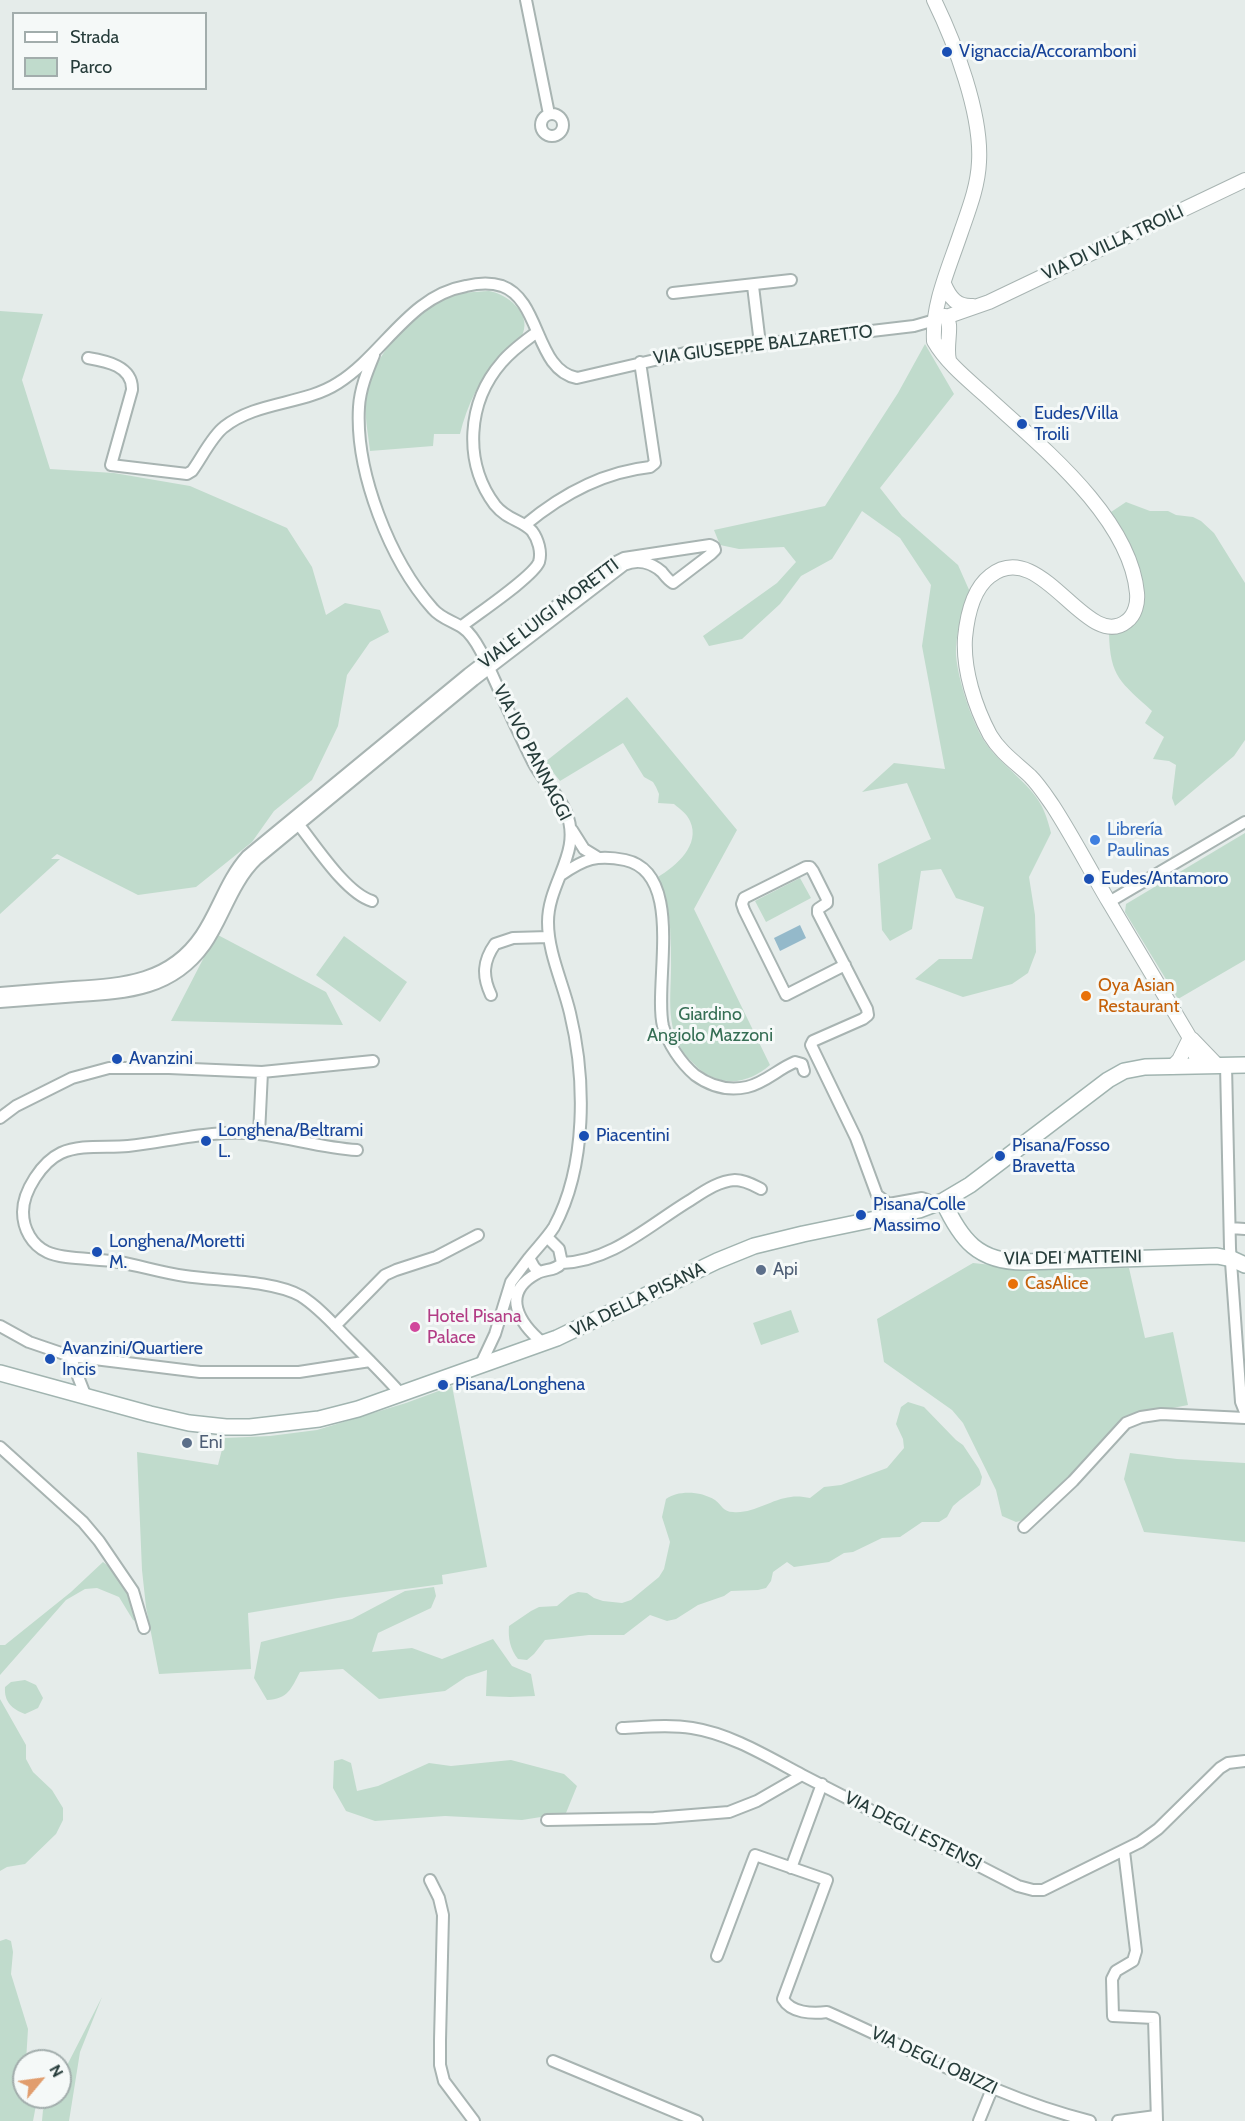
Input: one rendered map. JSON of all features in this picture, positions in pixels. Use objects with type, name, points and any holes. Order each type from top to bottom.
[{"type":"main road","name":"VIA DELLA PISANA","points":[[0,1373],[171,1420],[226,1427],[284,1424],[351,1411],[543,1343],[754,1246],[919,1210],[940,1202],[977,1179],[1112,1077],[1132,1069],[1245,1065]]},
{"type":"main road","name":"VIA DEI MATTEINI","points":[[940,1202],[972,1247],[1000,1260],[1017,1262],[1210,1256],[1238,1262]]},
{"type":"street","points":[[526,0],[549,114]]},
{"type":"street","points":[[933,0],[962,68],[978,133],[979,152],[978,171],[972,199],[944,284],[941,323],[949,360],[1094,501],[1116,534],[1132,572],[1137,595],[1136,609],[1130,618],[1124,624],[1111,627],[1092,620],[1033,573],[1016,567],[1002,569],[986,579],[979,590],[967,627],[965,643],[972,687],[989,734],[998,747],[1044,793],[1190,1038],[1199,1066]]},
{"type":"street","name":"VIA DI VILLA TROILI","points":[[941,323],[1245,180]]},
{"type":"street","points":[[673,293],[753,286],[791,280]]},
{"type":"street","name":"VIA GIUSEPPE BALZARETTO","points":[[88,358],[114,364],[126,372],[131,380],[132,390],[111,465],[190,473],[224,427],[256,411],[330,388],[375,352],[390,334],[432,297],[446,290],[473,284],[493,284],[514,292],[527,310],[555,365],[570,377],[585,377],[685,353],[941,323]]},
{"type":"street","points":[[944,284],[950,296],[959,305],[981,306]]},
{"type":"street","points":[[753,286],[760,344]]},
{"type":"street","points":[[375,352],[361,390],[358,407],[362,449],[375,504],[393,548],[421,593],[438,614],[462,626],[536,567],[539,560],[539,548],[535,535],[525,525],[506,516],[488,494],[475,463],[472,435],[481,398],[496,370],[506,357],[537,332]]},
{"type":"street","points":[[525,525],[547,507],[590,483],[655,463],[640,362]]},
{"type":"street","name":"VIALE LUIGI MORETTI","points":[[0,993],[123,983],[146,978],[164,970],[184,954],[201,935],[242,861],[296,821],[487,664],[608,566],[624,558],[710,545],[715,548],[711,554],[672,583],[661,571],[642,562],[624,565],[487,664]]},
{"type":"street","points":[[684,550],[692,559],[690,571]]},
{"type":"street","points":[[659,554],[658,562],[661,571]]},
{"type":"street","name":"VIA IVO PANNAGGI","points":[[462,626],[471,635],[487,664],[533,763],[564,807],[570,828],[569,855],[549,908],[549,938],[573,1027],[580,1109],[578,1149],[571,1184],[562,1210],[547,1237],[511,1282],[501,1318],[480,1366]]},
{"type":"street","points":[[296,821],[349,887],[361,898],[372,901]]},
{"type":"street","name":"VIALE LUIGI MORETTI","points":[[0,1002],[125,993],[164,981],[187,965],[202,950],[248,867],[296,821]]},
{"type":"street","points":[[1109,902],[1245,822]]},
{"type":"street","points":[[570,828],[584,849],[597,856],[632,862],[646,873],[653,884],[660,902],[663,924],[663,1024],[677,1054],[692,1071],[711,1084],[732,1089],[756,1084],[796,1062],[802,1064],[804,1071]]},
{"type":"street","points":[[561,875],[578,863],[597,856]]},
{"type":"street","points":[[845,965],[786,995],[744,910],[742,904],[744,898],[810,867],[827,899],[827,903],[818,909],[818,913],[845,965],[868,1015],[813,1041],[811,1045],[856,1138],[878,1197],[890,1204],[922,1198],[940,1202]]},
{"type":"street","points":[[491,995],[486,983],[484,968],[486,958],[495,944],[513,938],[549,938]]},
{"type":"street","points":[[1190,1038],[1222,1065],[1230,1228],[1238,1262],[1240,1398],[1245,1412]]},
{"type":"street","points":[[1172,1067],[1183,1055],[1190,1038]]},
{"type":"street","points":[[0,1118],[15,1106],[39,1094],[79,1076],[102,1070],[169,1068],[262,1072],[374,1061]]},
{"type":"street","points":[[259,1134],[262,1072]]},
{"type":"street","points":[[357,1150],[259,1134],[215,1132],[132,1146],[63,1152],[46,1165],[27,1193],[23,1211],[26,1229],[36,1244],[55,1255],[108,1260],[183,1276],[278,1287],[301,1296],[335,1326],[401,1394]]},
{"type":"street","points":[[543,1343],[525,1326],[517,1306],[520,1291],[529,1279],[539,1272],[556,1268],[562,1263],[577,1262],[602,1255],[637,1236],[706,1190],[721,1184],[740,1180],[761,1189]]},
{"type":"street","points":[[1230,1228],[1245,1229]]},
{"type":"street","points":[[335,1326],[385,1275],[436,1257],[478,1235]]},
{"type":"street","points":[[547,1237],[559,1249],[562,1263]]},
{"type":"street","points":[[529,1258],[539,1272]]},
{"type":"street","points":[[501,1318],[520,1318]]},
{"type":"street","points":[[0,1326],[30,1342],[70,1356],[200,1372],[313,1371],[370,1361]]},
{"type":"street","points":[[70,1356],[86,1396]]},
{"type":"street","points":[[1024,1527],[1073,1480],[1126,1423],[1141,1417],[1161,1414],[1245,1418]]},
{"type":"street","points":[[0,1447],[83,1522],[99,1541],[133,1591],[144,1628]]},
{"type":"street","name":"VIA DEGLI ESTENSI","points":[[622,1728],[681,1726],[710,1732],[751,1749],[1029,1890],[1042,1890],[1124,1851],[1155,1832],[1221,1766],[1245,1761]]},
{"type":"street","points":[[547,1820],[641,1819],[729,1812],[767,1796],[802,1775]]},
{"type":"street","points":[[717,1956],[755,1855],[791,1868],[822,1785]]},
{"type":"street","points":[[1118,2121],[1156,2118],[1154,2018],[1113,2016],[1112,1979],[1116,1971],[1133,1961],[1136,1951],[1124,1851]]},
{"type":"street","name":"VIA DEGLI OBIZZI","points":[[791,1868],[827,1880],[783,2000],[789,2007],[810,2014],[827,2012],[992,2089],[1050,2111],[1090,2121]]},
{"type":"street","points":[[430,1880],[439,1898],[442,1915],[440,2040],[442,2074],[444,2081],[474,2121]]},
{"type":"street","points":[[553,2061],[697,2121]]},
{"type":"street","points":[[979,2121],[992,2089]]},
{"type":"green space","points":[[489,291],[510,300],[521,312],[525,326],[519,340],[500,356],[480,383],[470,402],[460,434],[434,434],[433,446],[370,451],[366,396],[376,366],[385,351],[408,323],[435,302],[448,296]]},
{"type":"green space","points":[[0,311],[43,314],[22,380],[50,469],[114,473],[190,486],[287,528],[312,567],[326,615],[345,603],[380,610],[389,632],[370,642],[347,675],[338,726],[312,780],[274,811],[252,842],[196,887],[138,895],[57,854],[51,859],[60,859],[0,914]]},
{"type":"green space","points":[[925,344],[954,394],[880,488],[902,516],[958,565],[970,592],[960,623],[956,647],[957,665],[967,702],[976,726],[987,745],[1040,802],[1051,833],[1029,877],[1035,915],[1036,952],[1028,973],[1012,984],[963,997],[915,979],[939,959],[972,959],[984,907],[956,898],[941,869],[921,871],[912,929],[890,941],[882,930],[878,864],[931,839],[907,783],[862,792],[894,763],[945,769],[922,646],[931,585],[900,538],[862,511],[832,559],[801,576],[780,604],[742,639],[709,646],[703,636],[777,583],[796,562],[784,547],[739,549],[720,545],[714,530],[825,506],[898,393]]},
{"type":"green space","points":[[1126,502],[1150,511],[1168,511],[1201,521],[1214,533],[1245,583],[1245,740],[1234,756],[1175,806],[1172,798],[1176,765],[1169,761],[1153,759],[1164,737],[1145,723],[1152,711],[1119,678],[1110,648],[1109,633],[1143,593],[1131,551],[1111,512]]},
{"type":"green space","name":"Giardino Angiolo Mazzoni","points":[[627,697],[737,830],[694,909],[770,1065],[751,1077],[730,1081],[711,1077],[703,1072],[683,1052],[673,1027],[670,1001],[670,927],[665,896],[658,877],[685,854],[693,830],[689,818],[674,804],[658,803],[659,794],[656,787],[653,782],[644,777],[623,743],[560,781],[545,762]]},
{"type":"green space","points":[[1245,833],[1245,960],[1178,999],[1125,912],[1126,904]]},
{"type":"green space","points":[[800,878],[811,898],[766,922],[755,901]]},
{"type":"green space","points":[[216,934],[326,992],[343,1025],[171,1021]]},
{"type":"green space","points":[[344,936],[407,982],[380,1022],[316,975]]},
{"type":"green space","points":[[973,1263],[1030,1269],[1129,1268],[1145,1338],[1173,1332],[1188,1405],[1122,1418],[1076,1472],[1024,1520],[1016,1522],[1002,1516],[996,1490],[963,1423],[952,1410],[884,1362],[877,1319]]},
{"type":"green space","points":[[791,1310],[799,1332],[761,1345],[753,1323]]},
{"type":"green space","points":[[452,1386],[487,1567],[442,1575],[443,1584],[248,1613],[251,1669],[159,1674],[146,1607],[142,1570],[137,1452],[218,1465],[225,1438],[270,1436],[317,1430],[406,1403]]},
{"type":"green space","points":[[908,1402],[924,1407],[963,1445],[982,1477],[980,1485],[953,1506],[947,1517],[939,1522],[922,1522],[900,1537],[882,1538],[853,1552],[844,1553],[829,1562],[794,1567],[787,1562],[773,1572],[766,1588],[731,1591],[724,1596],[698,1605],[676,1619],[667,1621],[650,1615],[624,1635],[589,1635],[545,1640],[527,1660],[518,1659],[515,1655],[510,1643],[509,1626],[531,1611],[539,1607],[557,1606],[570,1595],[578,1592],[587,1593],[603,1601],[622,1603],[631,1600],[659,1577],[664,1569],[670,1542],[662,1517],[666,1499],[677,1494],[697,1493],[715,1500],[727,1511],[741,1512],[784,1498],[810,1498],[824,1487],[841,1485],[887,1468],[904,1448],[903,1439],[896,1424],[901,1407]]},
{"type":"green space","points":[[1130,1453],[1177,1459],[1245,1463],[1245,1542],[1144,1532],[1124,1479]]},
{"type":"green space","points":[[103,1562],[116,1573],[126,1588],[136,1621],[133,1620],[119,1597],[97,1588],[85,1589],[66,1600],[0,1675],[0,1645],[5,1645],[71,1592]]},
{"type":"green space","points":[[434,1587],[436,1596],[431,1608],[378,1633],[372,1652],[412,1648],[442,1659],[493,1639],[512,1666],[531,1674],[535,1696],[486,1696],[487,1670],[466,1677],[445,1691],[379,1699],[343,1669],[300,1672],[288,1692],[280,1698],[267,1700],[254,1678],[261,1642],[352,1619],[405,1591]]},
{"type":"green space","points":[[25,1680],[36,1685],[43,1698],[38,1708],[25,1714],[10,1704],[6,1697],[5,1687],[11,1682]]},
{"type":"green space","points":[[0,1699],[26,1745],[26,1759],[33,1772],[52,1790],[63,1808],[63,1820],[56,1834],[25,1864],[7,1867],[0,1871]]},
{"type":"green space","points":[[342,1759],[351,1763],[357,1791],[378,1786],[429,1763],[451,1766],[511,1760],[564,1774],[577,1786],[566,1813],[522,1820],[445,1816],[375,1821],[346,1811],[333,1788],[334,1761]]},
{"type":"green space","points":[[6,1939],[11,1941],[13,1952],[11,1974],[28,2029],[27,2049],[12,2049],[12,2109],[35,2109],[33,2121],[0,2121],[0,1941]]},
{"type":"green space","points":[[102,1997],[80,2052],[72,2102],[72,2056]]},
{"type":"green space","points":[[71,2109],[69,2121],[42,2121],[43,2110]]},
{"type":"water","points":[[800,925],[806,938],[780,951],[774,938]]},
{"type":"place","name":"Vignaccia/Accoramboni","points":[[947,52]]},
{"type":"place","name":"Eudes/Villa Troili","points":[[1022,424]]},
{"type":"place","name":"Librería Paulinas","points":[[1095,840]]},
{"type":"place","name":"Eudes/Antamoro","points":[[1089,879]]},
{"type":"place","name":"Oya Asian Restaurant","points":[[1086,996]]},
{"type":"place","name":"Avanzini","points":[[117,1059]]},
{"type":"place","name":"Piacentini","points":[[584,1136]]},
{"type":"place","name":"Longhena/Beltrami L.","points":[[206,1141]]},
{"type":"place","name":"Pisana/Fosso Bravetta","points":[[1000,1156]]},
{"type":"place","name":"Pisana/Colle Massimo","points":[[861,1215]]},
{"type":"place","name":"Longhena/Moretti M.","points":[[97,1252]]},
{"type":"place","name":"Api","points":[[761,1270]]},
{"type":"place","name":"CasAlice","points":[[1013,1284]]},
{"type":"place","name":"Hotel Pisana Palace","points":[[415,1327]]},
{"type":"place","name":"Avanzini/Quartiere Incis","points":[[50,1359]]},
{"type":"place","name":"Pisana/Longhena","points":[[443,1385]]},
{"type":"place","name":"Eni","points":[[187,1443]]}]
